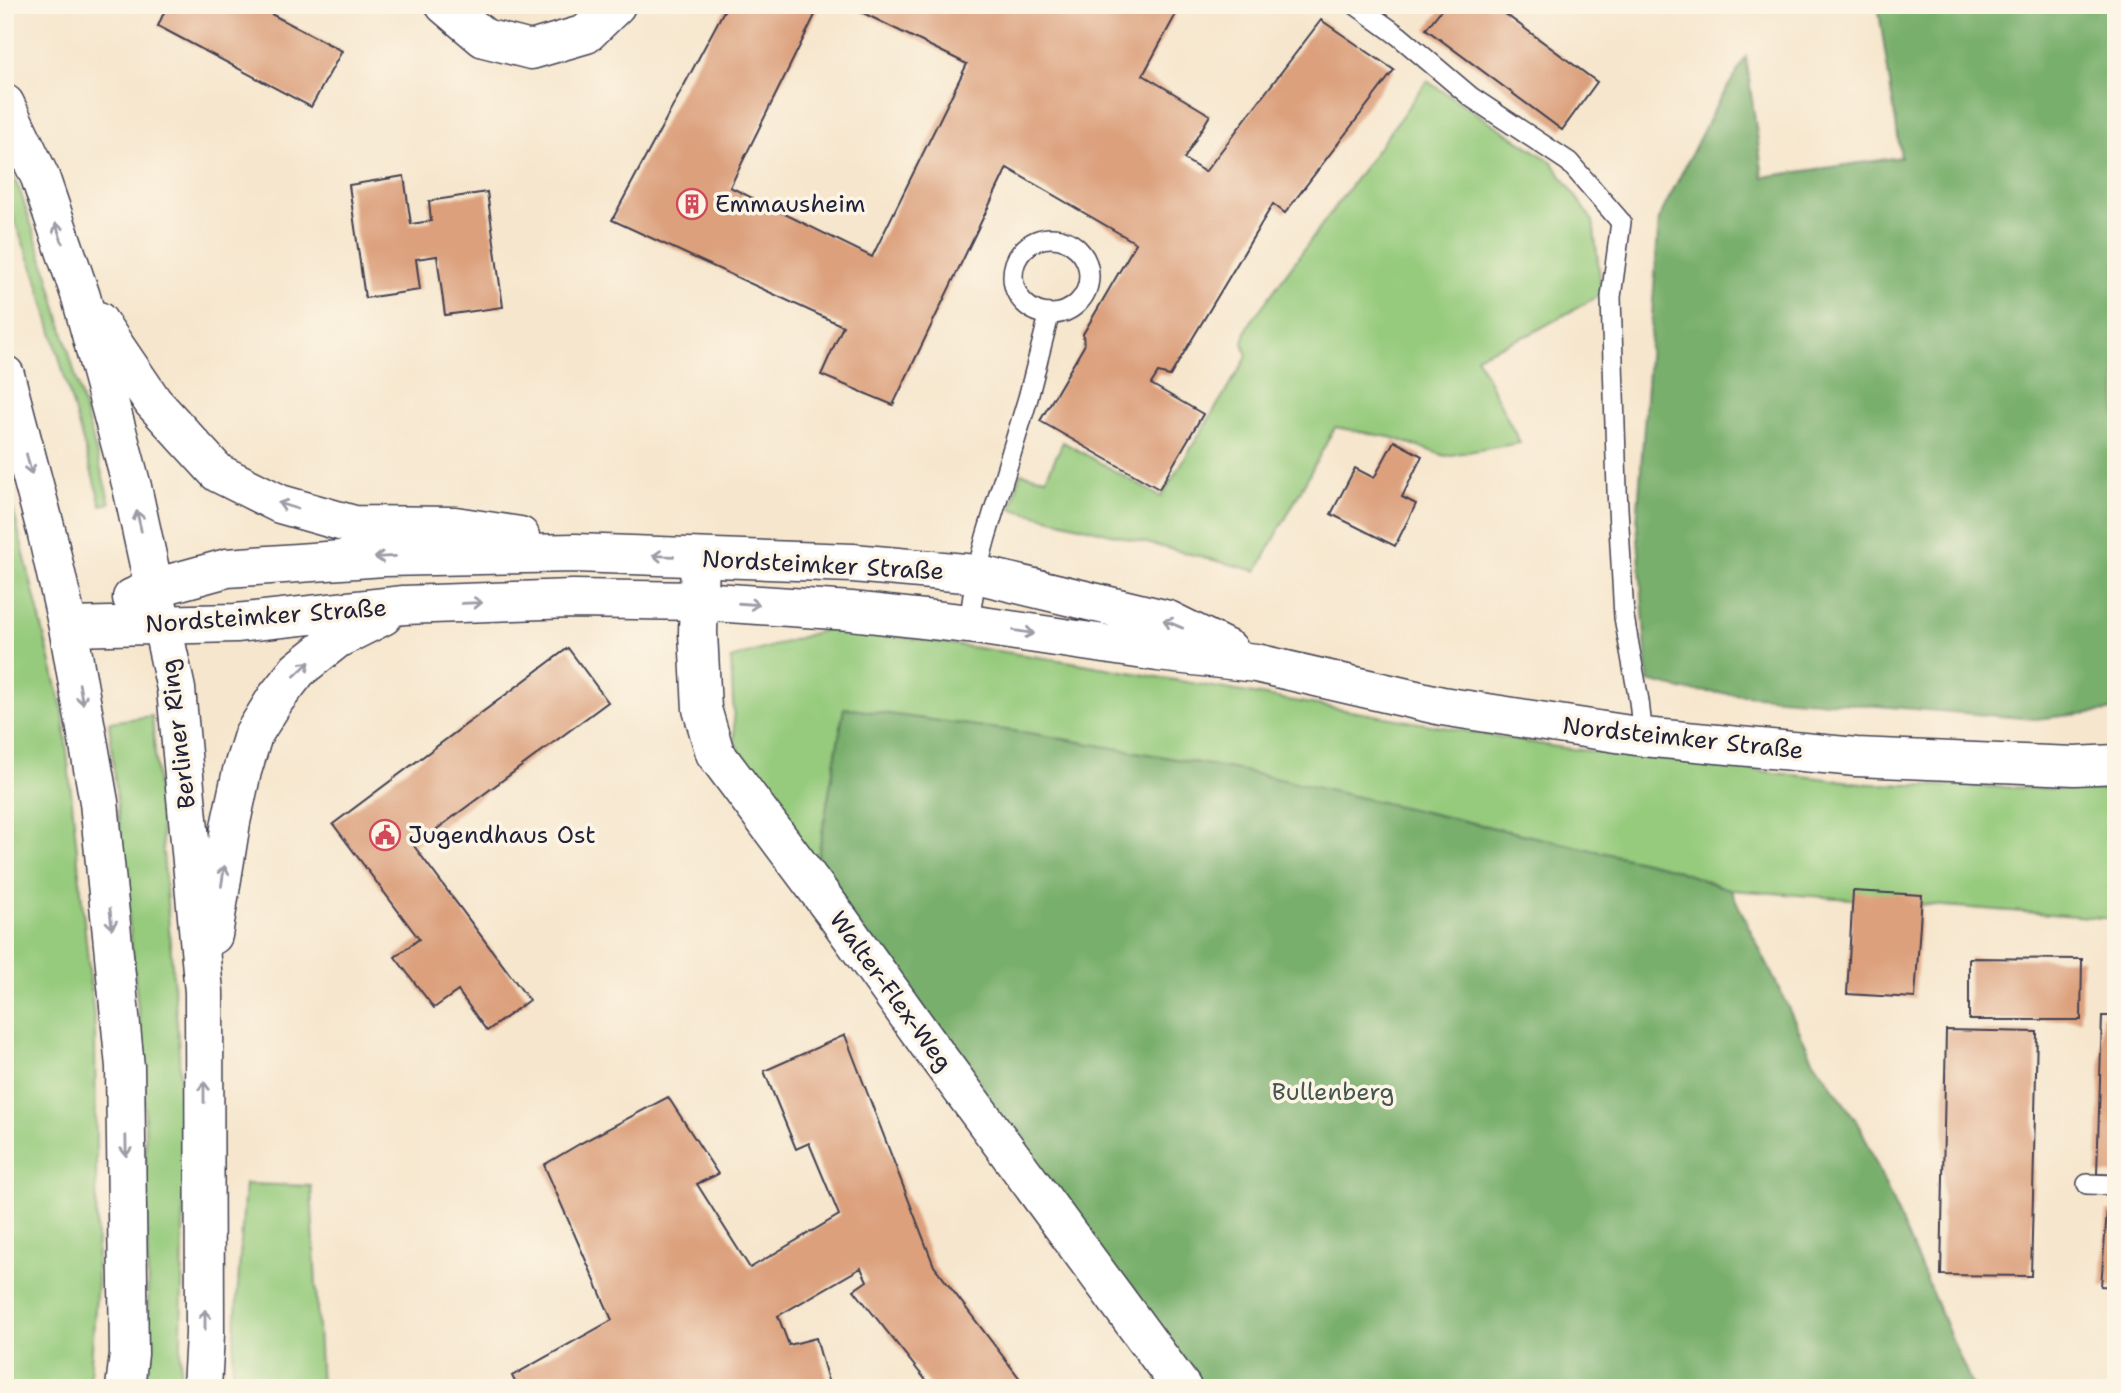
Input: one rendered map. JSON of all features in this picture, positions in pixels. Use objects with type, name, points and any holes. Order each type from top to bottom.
[{"type":"street","points":[[445,5],[484,38],[531,50],[586,34],[616,5]]},
{"type":"street","name":"Berliner Ring","points":[[5,104],[40,177],[81,297],[132,487],[176,690],[204,992],[205,1334],[202,1388]]},
{"type":"street","points":[[81,297],[153,402],[218,473],[279,504],[354,525],[455,526],[513,534],[575,552]]},
{"type":"street","points":[[5,375],[47,534],[68,627],[99,802],[125,1068],[129,1354],[125,1388]]},
{"type":"street","name":"Nordsteimker Straße","points":[[68,627],[154,588],[227,568],[384,557],[575,552],[853,564],[976,575],[1168,620],[1256,663]]},
{"type":"street","name":"Walter-Flex-Weg","points":[[700,558],[698,601],[702,709],[715,753],[1182,1388]]},
{"type":"street","name":"Nordsteimker Straße","points":[[68,627],[236,623],[404,605],[573,599],[698,601],[851,611],[969,624],[1158,652],[1256,663],[1442,706],[1643,737],[1856,757],[2076,766],[2116,764]]},
{"type":"street","points":[[204,992],[231,822],[253,735],[276,698],[298,670],[337,639],[404,605]]},
{"type":"lane","points":[[1356,5],[1399,36],[1471,97],[1569,162],[1621,222],[1611,298],[1617,490],[1624,617],[1643,737]]},
{"type":"lane","points":[[1053,237],[1076,245],[1089,266],[1088,290],[1073,309],[1049,316],[1027,307],[1013,287],[1014,263],[1029,243],[1053,237]]},
{"type":"lane","points":[[969,624],[976,575],[1049,316]]},
{"type":"lane","points":[[2087,1184],[2116,1185]]},
{"type":"green space","points":[[1878,5],[2116,5],[2116,710],[2035,719],[1685,690],[1648,681],[1637,523],[1659,218],[1713,111],[1746,57],[1763,177],[1901,157]]},
{"type":"green space","points":[[1427,81],[1552,162],[1593,221],[1602,294],[1530,334],[1476,356],[1520,443],[1445,456],[1394,438],[1335,427],[1257,571],[1012,509],[1020,473],[1046,478],[1063,442],[1161,497],[1247,357],[1243,342],[1248,326]]},
{"type":"green space","points":[[5,159],[20,191],[47,272],[110,503],[101,505],[36,276],[5,197]]},
{"type":"green space","points":[[5,477],[63,712],[95,1030],[97,1283],[89,1388],[5,1388]]},
{"type":"green space","points":[[834,627],[1072,662],[1556,747],[1870,784],[2116,790],[2116,919],[1731,890],[1667,867],[1243,771],[1035,734],[844,708],[813,885],[735,743],[731,659]]},
{"type":"green space","name":"Bullenberg","points":[[844,708],[1035,734],[1243,771],[1667,867],[1731,890],[1813,1059],[1860,1126],[1973,1388],[1182,1388],[813,885]]},
{"type":"green space","points":[[152,716],[179,1051],[184,1189],[180,1388],[145,1388],[149,1353],[144,1068],[109,722]]},
{"type":"green space","points":[[245,1184],[311,1186],[321,1388],[231,1388]]},
{"type":"building","points":[[167,5],[254,5],[342,51],[311,107],[158,26]]},
{"type":"building","points":[[727,5],[820,5],[730,187],[872,257],[967,64],[847,5],[1001,5],[1008,9],[1010,5],[1181,5],[1143,75],[1210,115],[1184,159],[1205,172],[1321,20],[1394,70],[1285,213],[1273,204],[1170,376],[1158,373],[1151,384],[1203,414],[1159,489],[1040,421],[1084,346],[1083,334],[1136,243],[1007,168],[893,405],[821,375],[843,326],[612,220]]},
{"type":"building","points":[[1445,5],[1509,5],[1504,13],[1597,82],[1562,130],[1426,29]]},
{"type":"building","points":[[404,176],[411,224],[431,221],[429,201],[487,192],[503,307],[445,315],[437,256],[416,259],[420,290],[365,298],[349,185]]},
{"type":"building","points":[[1394,441],[1422,456],[1402,497],[1416,504],[1395,546],[1331,514],[1355,468],[1374,478]]},
{"type":"building","name":"Jugendhaus Ost","points":[[568,648],[608,702],[414,846],[529,1000],[487,1031],[458,991],[434,1008],[395,957],[419,939],[333,824]]},
{"type":"building","points":[[1853,891],[1922,895],[1915,998],[1847,994]]},
{"type":"building","points":[[1969,958],[2082,959],[2081,1020],[1969,1020]]},
{"type":"building","points":[[2102,1016],[2116,1016],[2116,1175],[2097,1174]]},
{"type":"building","points":[[1946,1030],[2037,1032],[2031,1276],[1941,1275]]},
{"type":"building","points":[[845,1035],[934,1266],[1027,1388],[932,1388],[854,1290],[867,1281],[861,1268],[778,1316],[789,1345],[816,1338],[830,1388],[518,1388],[512,1376],[612,1320],[544,1165],[668,1097],[718,1174],[697,1184],[750,1268],[839,1215],[809,1143],[796,1149],[764,1071]]},
{"type":"building","points":[[2107,1211],[2116,1212],[2116,1287],[2101,1286]]},
{"type":"place","name":"Emmausheim","points":[[692,204]]},
{"type":"place","name":"Jugendhaus Ost","points":[[385,835]]}]
